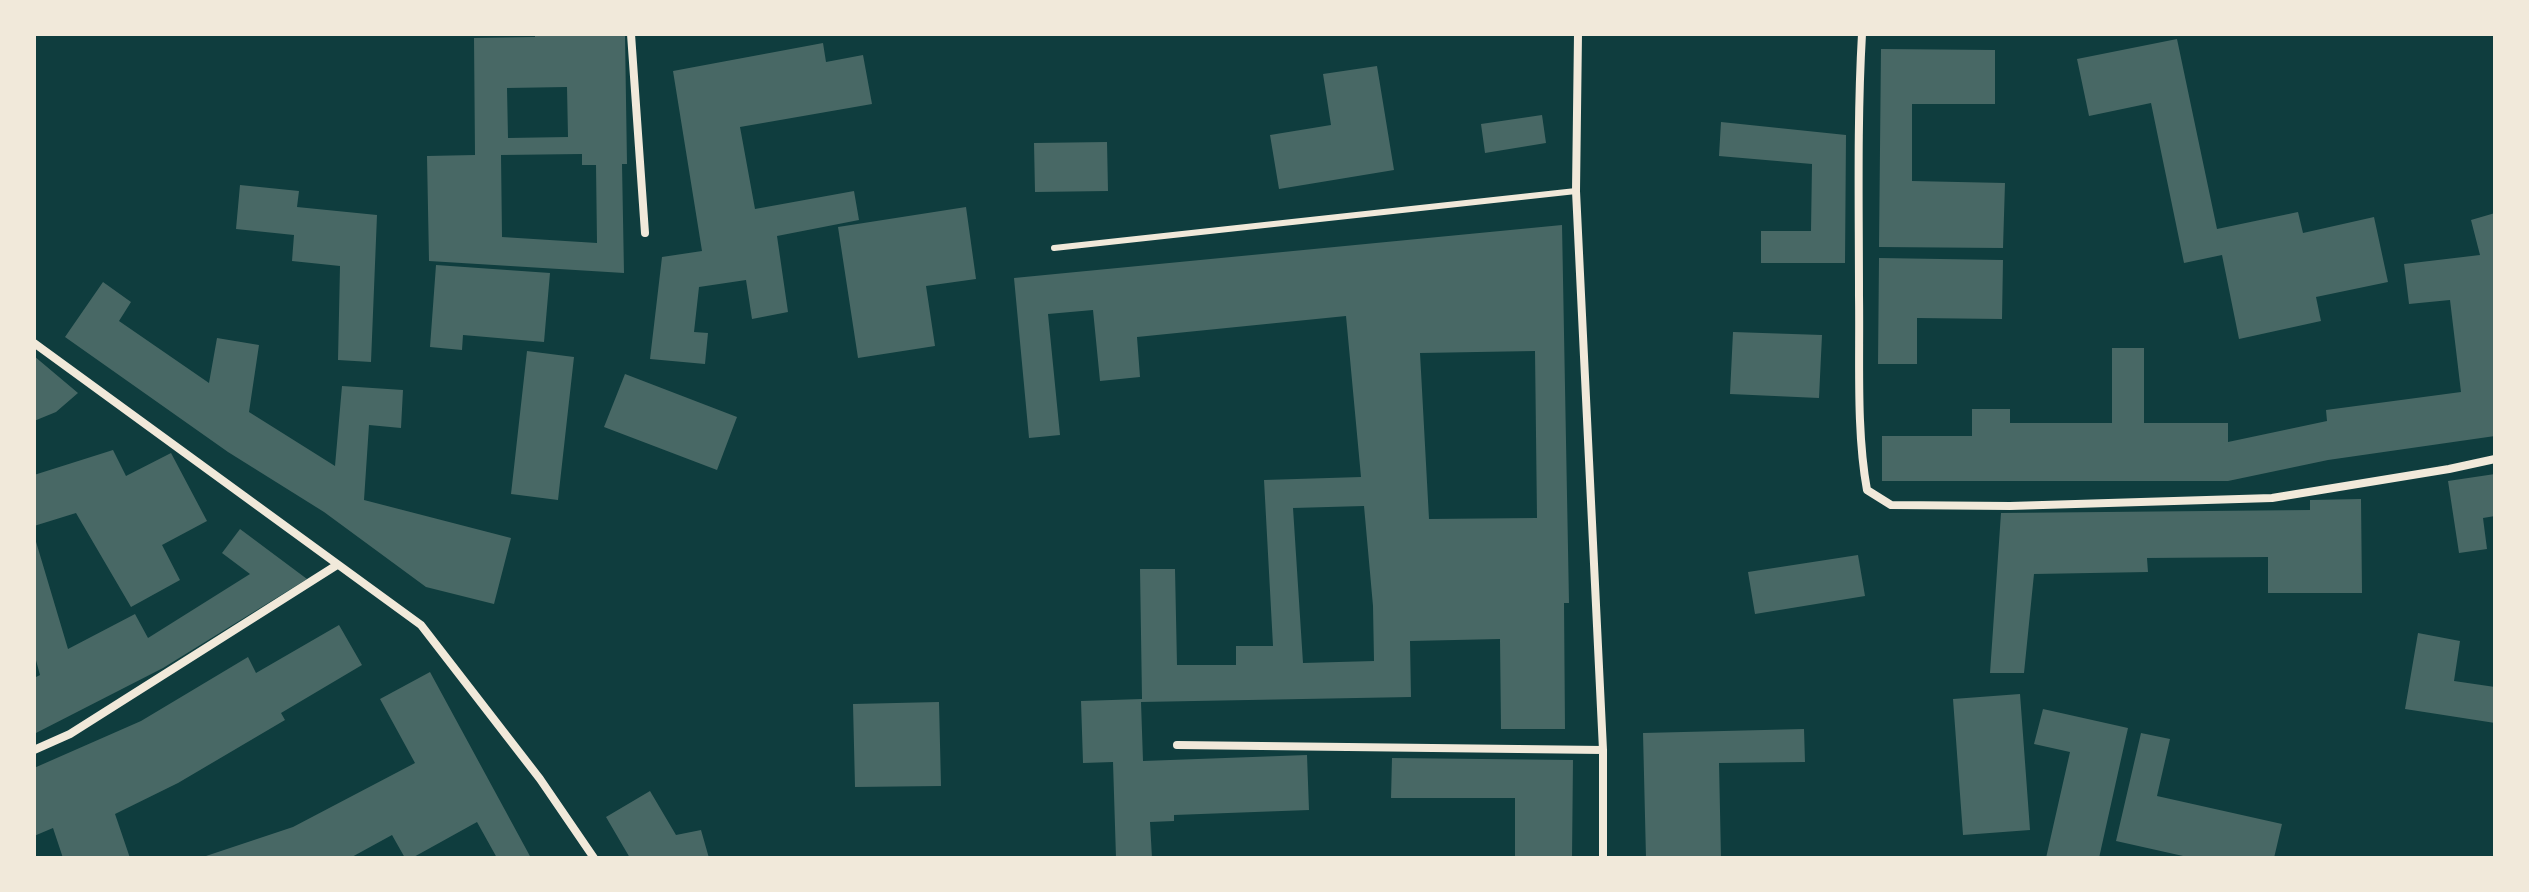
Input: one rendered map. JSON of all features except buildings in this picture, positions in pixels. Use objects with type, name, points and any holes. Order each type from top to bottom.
[{"type":"street","points":[[631,34],[645,233]]},
{"type":"street","points":[[1578,34],[1576,191],[1603,750],[1603,858]]},
{"type":"street","points":[[1862,34],[1859,81],[1860,326],[1862,463],[1867,490],[1891,505],[2010,506],[2272,498],[2495,459]]},
{"type":"street","points":[[34,343],[421,625],[540,779],[594,858]]},
{"type":"street","points":[[34,750],[70,734],[337,565]]},
{"type":"street","points":[[1177,745],[1603,750]]},
{"type":"lane","points":[[1054,248],[1576,191]]}]
